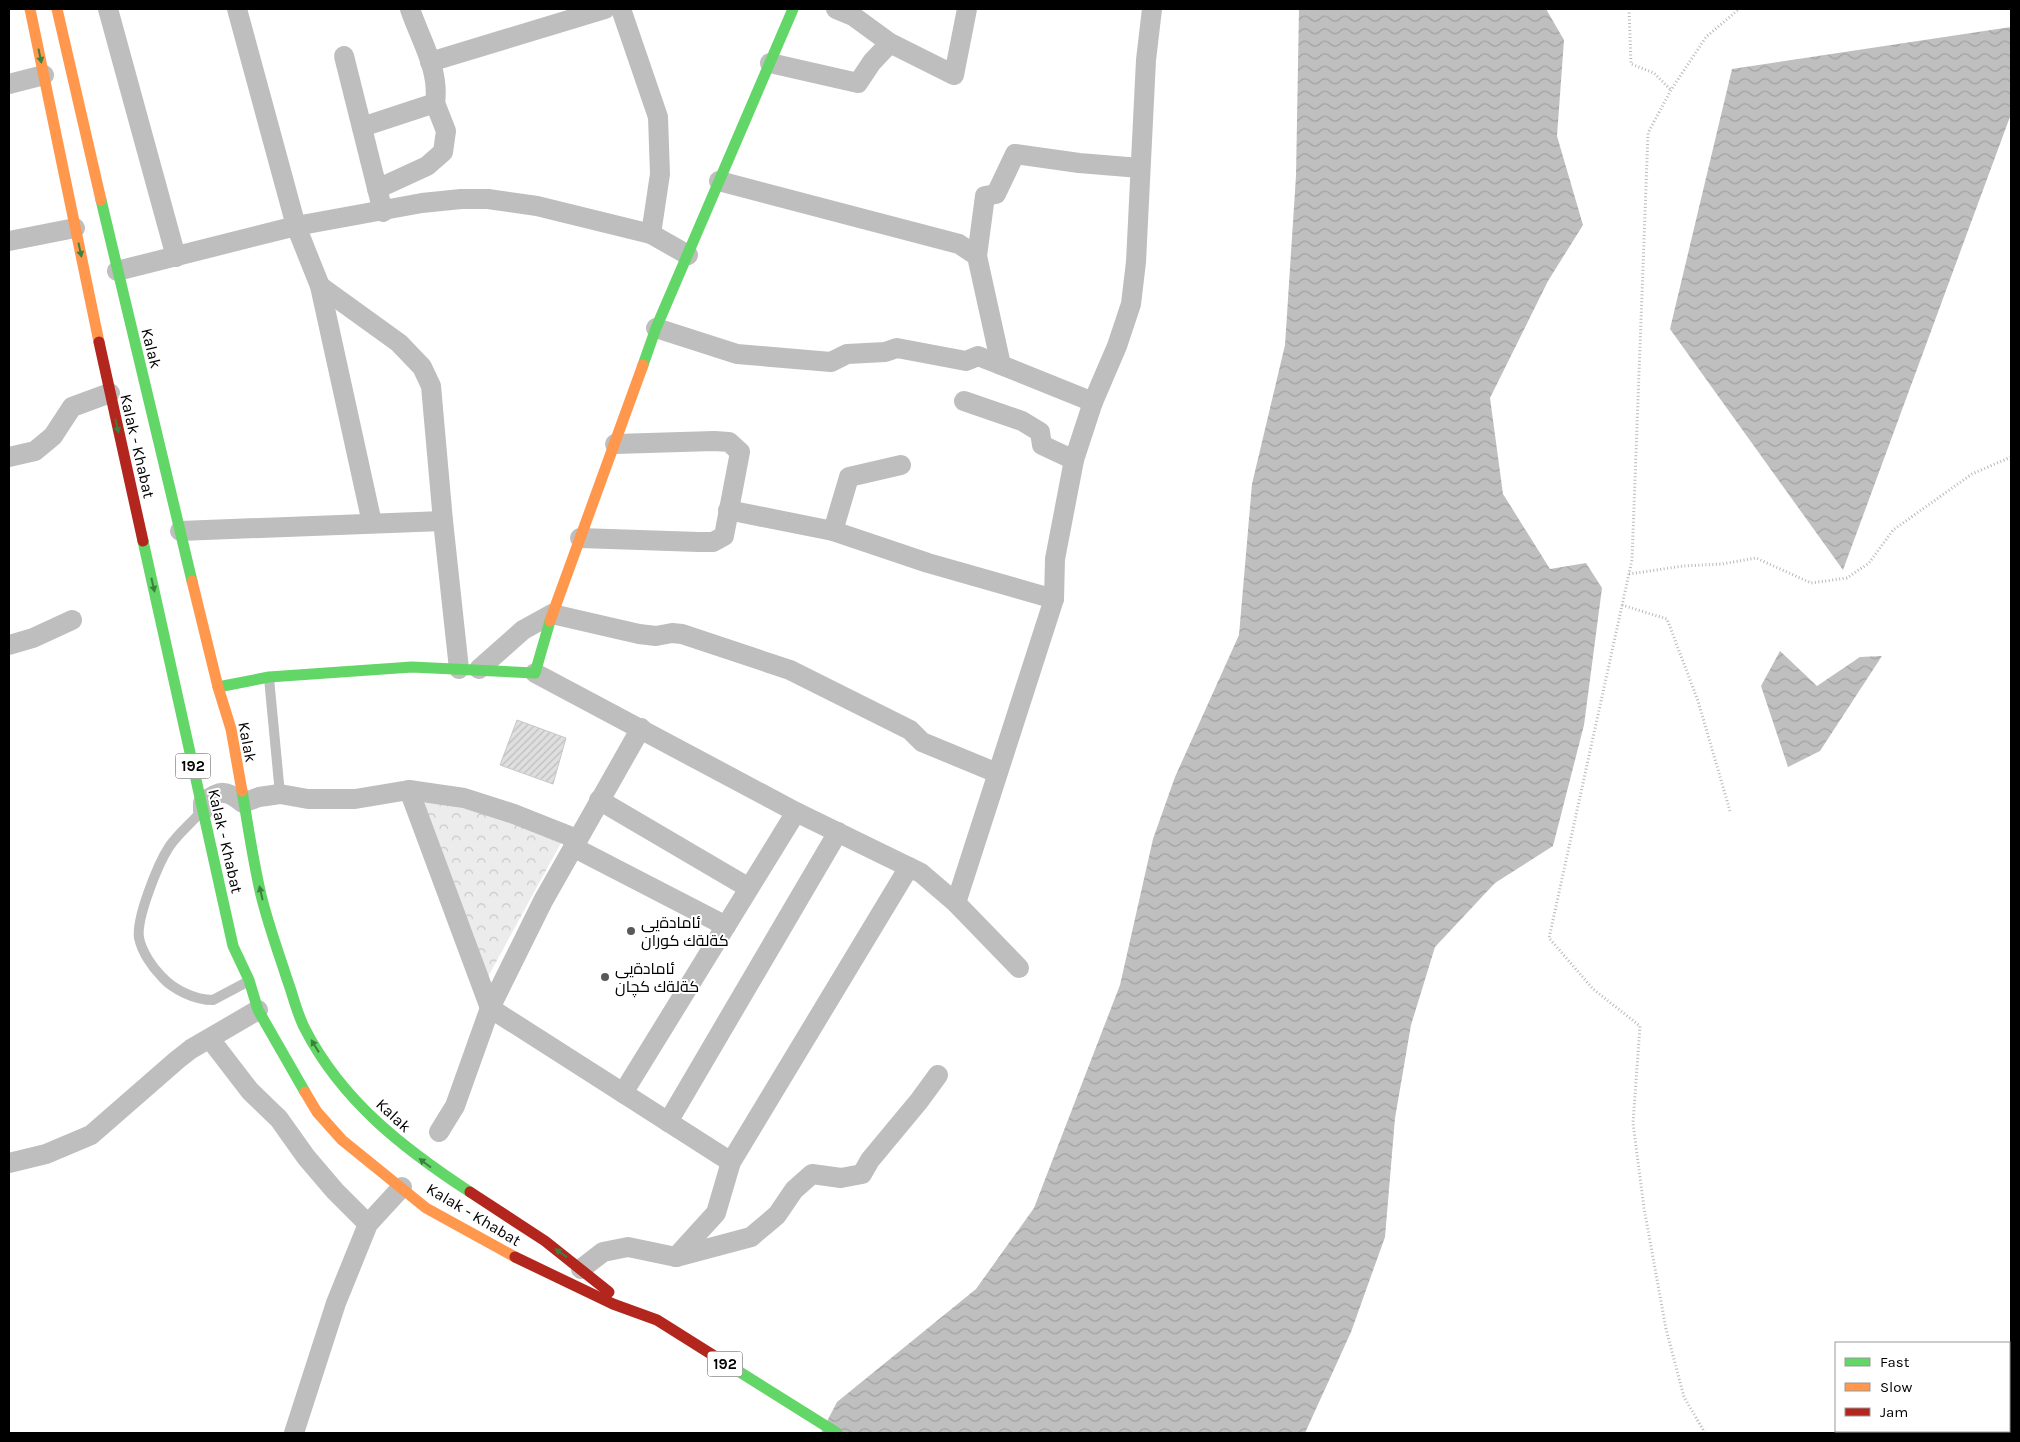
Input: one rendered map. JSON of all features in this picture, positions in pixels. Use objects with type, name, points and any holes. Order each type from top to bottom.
[{"type":"main road","name":"Kalak - Khabat","points":[[30,9],[110,393],[233,946],[250,980],[258,1010],[296,1078],[317,1112],[342,1140],[426,1208],[495,1247],[605,1300],[658,1320],[836,1433]]},
{"type":"main road","name":"Kalak","points":[[57,9],[117,272],[218,687],[231,729],[261,895],[288,985],[304,1028],[329,1068],[359,1105],[393,1138],[431,1168],[544,1241],[581,1269],[618,1301],[658,1320]]},
{"type":"main road","points":[[218,687],[269,677],[412,667],[534,673],[552,614],[656,328],[793,9]]},
{"type":"main road","points":[[219,736],[231,729]]},
{"type":"main road","points":[[185,732],[189,740],[201,745]]},
{"type":"street","points":[[108,9],[176,257]]},
{"type":"street","points":[[238,9],[296,226],[320,286],[372,523]]},
{"type":"street","points":[[377,189],[427,166],[442,152],[446,131],[435,103],[436,93],[430,62],[410,9]]},
{"type":"street","points":[[430,62],[605,9]]},
{"type":"street","points":[[621,9],[658,117],[660,174],[651,234]]},
{"type":"street","points":[[836,9],[853,16],[890,44],[954,75],[966,9]]},
{"type":"street","points":[[956,903],[1054,599],[1055,559],[1074,460],[1093,402],[1117,346],[1131,304],[1136,262],[1140,168],[1152,9]]},
{"type":"street","points":[[770,63],[858,83],[872,62],[890,44]]},
{"type":"street","points":[[344,56],[383,212]]},
{"type":"street","points":[[9,84],[44,75]]},
{"type":"street","points":[[362,127],[435,103]]},
{"type":"street","points":[[1000,364],[977,256],[985,196],[996,194],[1015,154],[1079,163],[1140,168]]},
{"type":"street","points":[[719,181],[959,244],[977,256]]},
{"type":"street","points":[[117,272],[296,226],[383,212],[422,203],[461,199],[488,199],[537,206],[651,234],[688,255]]},
{"type":"street","points":[[9,240],[75,228]]},
{"type":"street","points":[[320,286],[399,343],[422,367],[431,386],[459,669]]},
{"type":"street","points":[[656,328],[737,354],[831,362],[847,354],[885,352],[897,348],[966,361],[978,356],[1093,402]]},
{"type":"street","points":[[9,457],[35,451],[54,436],[72,407],[110,393]]},
{"type":"street","points":[[964,400],[1022,421],[1040,432],[1042,445],[1074,460]]},
{"type":"street","points":[[580,538],[713,542],[724,536],[740,452],[729,442],[615,444]]},
{"type":"street","points":[[833,531],[849,477],[901,466]]},
{"type":"street","points":[[728,510],[833,531],[928,563],[1054,599]]},
{"type":"street","points":[[180,531],[443,521]]},
{"type":"street","points":[[479,669],[523,630],[552,614],[639,634],[656,636],[672,633],[682,634],[790,670],[910,730],[922,742],[997,773]]},
{"type":"street","points":[[9,645],[33,638],[72,620]]},
{"type":"street","points":[[534,673],[641,728],[796,812],[921,872],[956,903],[1019,968]]},
{"type":"street","points":[[439,1132],[455,1106],[490,1008],[543,902],[641,728]]},
{"type":"street","points":[[409,790],[490,1008],[732,1162]]},
{"type":"street","points":[[203,811],[203,803],[222,793],[229,793],[243,803],[259,797],[280,794],[291,798],[355,799],[409,790],[464,798],[514,814],[575,843],[726,926]]},
{"type":"street","points":[[599,800],[749,888]]},
{"type":"street","points":[[623,1093],[796,812]]},
{"type":"street","points":[[668,1122],[838,832]]},
{"type":"street","points":[[676,1257],[716,1213],[732,1162],[910,867]]},
{"type":"street","points":[[9,1163],[46,1154],[91,1135],[177,1060],[258,1010]]},
{"type":"street","points":[[210,1039],[250,1091],[279,1118],[306,1157],[335,1191],[368,1224]]},
{"type":"street","points":[[581,1269],[603,1252],[628,1247],[676,1257],[751,1237],[777,1215],[794,1190],[812,1174],[841,1178],[862,1174],[870,1160],[920,1101],[938,1075]]},
{"type":"street","points":[[294,1433],[336,1303],[368,1224],[402,1187]]},
{"type":"lane","points":[[269,677],[280,794]]},
{"type":"lane","points":[[203,811],[169,847],[138,923],[139,939],[156,970],[169,985],[186,994],[213,1000],[250,980]]},
{"type":"path","points":[[1629,9],[1631,64],[1654,73],[1671,90]]},
{"type":"path","points":[[1705,1433],[1684,1397],[1666,1329],[1644,1208],[1633,1123],[1640,1026],[1593,989],[1548,938],[1632,560],[1648,133],[1671,90],[1706,37],[1739,9]]},
{"type":"path","points":[[1629,574],[1683,566],[1722,564],[1756,558],[1812,583],[1847,578],[1869,563],[1893,530],[1972,474],[2011,458]]},
{"type":"path","points":[[1622,606],[1667,619],[1698,701],[1730,811]]},
{"type":"green space","points":[[414,802],[443,804],[480,812],[562,841],[483,986]]},
{"type":"water","points":[[1299,9],[1546,9],[1564,40],[1557,136],[1583,225],[1548,281],[1490,398],[1503,494],[1550,569],[1586,563],[1602,588],[1584,725],[1553,846],[1495,883],[1435,947],[1411,1025],[1395,1118],[1385,1237],[1351,1332],[1305,1433],[821,1433],[837,1402],[976,1289],[1034,1208],[1120,985],[1153,839],[1175,777],[1239,635],[1252,484],[1285,345],[1296,176]]},
{"type":"water","points":[[2011,27],[2011,114],[1843,570],[1670,329],[1732,69]]},
{"type":"water","points":[[1780,651],[1817,686],[1860,657],[1882,656],[1820,751],[1788,767],[1761,686]]},
{"type":"building","points":[[517,720],[566,738],[553,784],[500,765]]},
{"type":"traffic: fast","points":[[643,365],[656,328],[793,9]]},
{"type":"traffic: fast","points":[[101,200],[192,581]]},
{"type":"traffic: fast","points":[[143,541],[233,946],[249,980],[258,1010],[305,1092]]},
{"type":"traffic: fast","points":[[218,687],[269,677],[412,667],[535,673],[550,621]]},
{"type":"traffic: fast","points":[[242,791],[264,906],[297,1011],[305,1029],[320,1055],[356,1101],[399,1141],[445,1176],[470,1192]]},
{"type":"traffic: fast","points":[[727,1364],[837,1433]]},
{"type":"traffic: slow","points":[[30,9],[99,342]]},
{"type":"traffic: slow","points":[[57,9],[101,200]]},
{"type":"traffic: slow","points":[[550,621],[643,365]]},
{"type":"traffic: slow","points":[[192,581],[218,687],[231,729],[242,791]]},
{"type":"traffic: slow","points":[[305,1092],[317,1112],[342,1140],[426,1208],[515,1257]]},
{"type":"traffic: jam","points":[[99,342],[143,541]]},
{"type":"traffic: jam","points":[[470,1192],[545,1241],[609,1292]]},
{"type":"traffic: jam","points":[[515,1257],[613,1304],[657,1320],[727,1364]]},
{"type":"place","name":"ئامادةيى كةلةك كوران","points":[[631,931]]},
{"type":"place","name":"ئامادةيى كةلةك كچان","points":[[605,977]]}]
